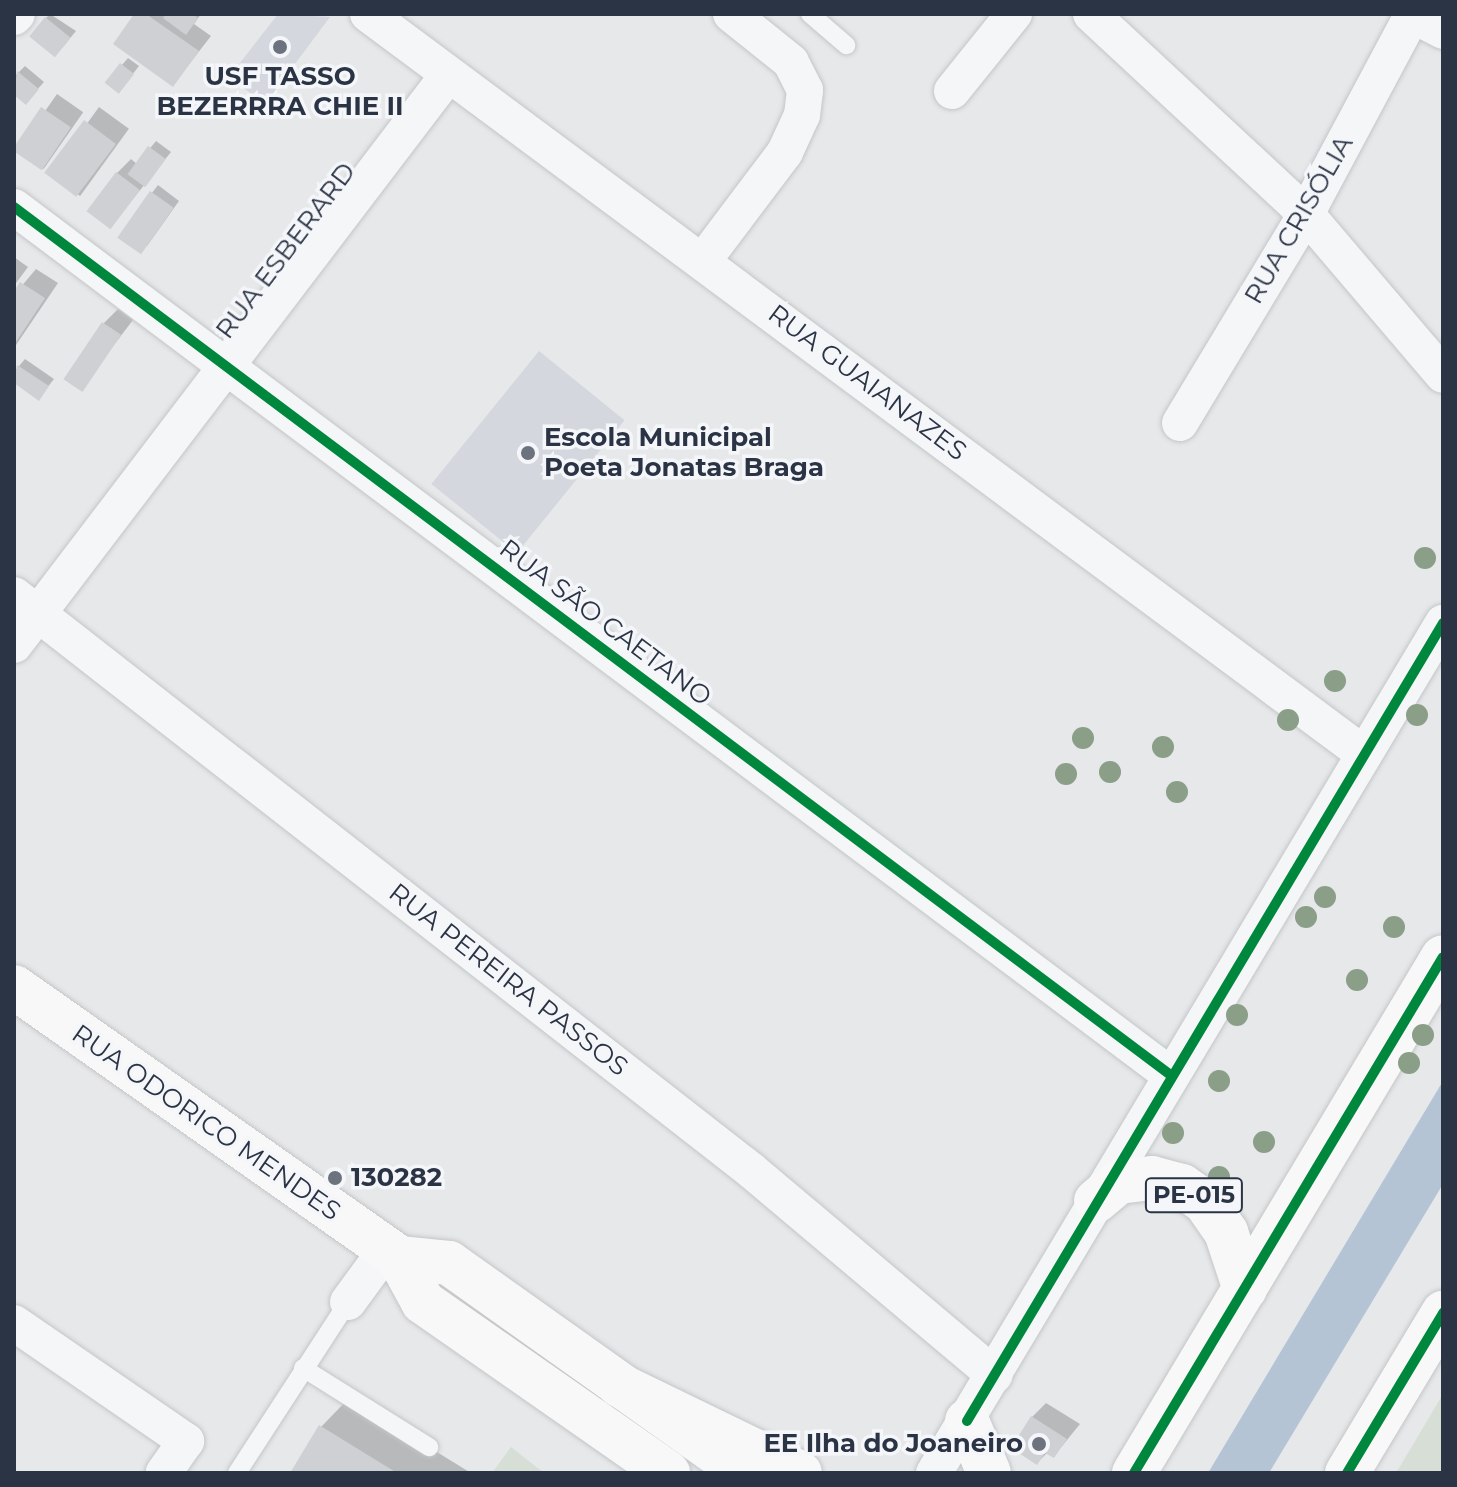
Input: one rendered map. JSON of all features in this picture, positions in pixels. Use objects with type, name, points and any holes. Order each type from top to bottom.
[{"type":"main road","name":"PE-015","points":[[1134,1473],[1443,957]]},
{"type":"main road","name":"RUA ODORICO MENDES","points":[[14,987],[392,1254],[423,1302],[659,1468]]},
{"type":"main road","name":"PE-015","points":[[1096,1201],[1119,1182],[1152,1178],[1182,1186],[1205,1202],[1226,1232],[1245,1289]]},
{"type":"main road","name":"RUA ODORICO MENDES","points":[[392,1254],[449,1263],[744,1473]]},
{"type":"main road","points":[[1347,1473],[1443,1313]]},
{"type":"main road","points":[[619,1385],[800,1473]]},
{"type":"main road","points":[[967,1421],[989,1473]]},
{"type":"street","name":"RUA GUAIANAZES","points":[[368,14],[1364,754]]},
{"type":"street","points":[[703,261],[785,152],[802,115],[805,90],[791,62],[731,14]]},
{"type":"street","points":[[952,91],[1014,14]]},
{"type":"street","points":[[1091,14],[1306,214],[1441,368]]},
{"type":"street","points":[[1413,14],[1443,31]]},
{"type":"street","name":"RUA CRISÓLIA","points":[[1180,423],[1306,214],[1413,14]]},
{"type":"street","name":"RUA ESBERARD","points":[[14,645],[26,604],[226,367],[448,75]]},
{"type":"street","name":"RUA SÃO CAETANO","points":[[14,207],[1169,1074]]},
{"type":"street","name":"RUA PEREIRA PASSOS","points":[[26,604],[752,1171],[994,1375]]},
{"type":"street","points":[[934,1473],[1169,1074],[1443,623]]},
{"type":"street","points":[[348,1302],[392,1254]]},
{"type":"street","points":[[14,1323],[186,1441],[164,1473]]},
{"type":"lane","points":[[810,14],[846,45]]},
{"type":"lane","points":[[237,1473],[348,1302]]},
{"type":"lane","points":[[303,1368],[429,1447]]},
{"type":"shaded area","name":"USF TASSO BEZERRRA CHIE II","points":[[278,14],[330,17],[265,104],[229,77]]},
{"type":"shaded area","name":"Escola Municipal Poeta Jonatas Braga","points":[[539,351],[624,420],[517,553],[431,484]]},
{"type":"shaded area","points":[[1443,1394],[1443,1473],[1396,1473],[1417,1438]]},
{"type":"shaded area","points":[[511,1447],[544,1473],[492,1473]]},
{"type":"water","points":[[1443,1081],[1443,1184],[1269,1473],[1208,1473]]},
{"type":"building","points":[[134,14],[146,14],[199,51],[173,87],[113,44]]},
{"type":"building","points":[[166,14],[192,14],[198,18],[186,35],[163,18]]},
{"type":"building","points":[[45,17],[71,38],[55,57],[29,36]]},
{"type":"building","points":[[120,63],[134,74],[119,94],[105,83]]},
{"type":"building","points":[[17,71],[39,89],[26,105],[14,95]]},
{"type":"building","points":[[41,107],[71,127],[42,170],[14,152]]},
{"type":"building","points":[[84,120],[116,144],[76,197],[44,173]]},
{"type":"building","points":[[148,146],[166,159],[145,187],[127,174]]},
{"type":"building","points":[[116,172],[140,190],[110,229],[87,211]]},
{"type":"building","points":[[150,191],[174,208],[141,254],[117,238]]},
{"type":"building","points":[[20,282],[45,298],[14,345],[14,291]]},
{"type":"building","points":[[102,322],[121,335],[82,392],[63,379]]},
{"type":"building","points":[[17,365],[49,386],[39,401],[14,383]]},
{"type":"building","name":"EE Ilha do Joaneiro","points":[[1031,1416],[1067,1439],[1054,1458],[1045,1453],[1037,1465],[1011,1448]]},
{"type":"building","points":[[319,1425],[397,1473],[290,1473]]},
{"type":"cycle path","points":[[14,207],[1169,1074]]},
{"type":"cycle path","points":[[967,1421],[1443,623]]},
{"type":"cycle path","points":[[1134,1473],[1443,957]]},
{"type":"cycle path","points":[[1347,1473],[1443,1313]]},
{"type":"place","name":"USF TASSO BEZERRRA CHIE II","points":[[280,47]]},
{"type":"place","name":"Escola Municipal Poeta Jonatas Braga","points":[[528,453]]},
{"type":"place","name":"130282","points":[[335,1178]]},
{"type":"place","name":"EE Ilha do Joaneiro","points":[[1039,1444]]}]
